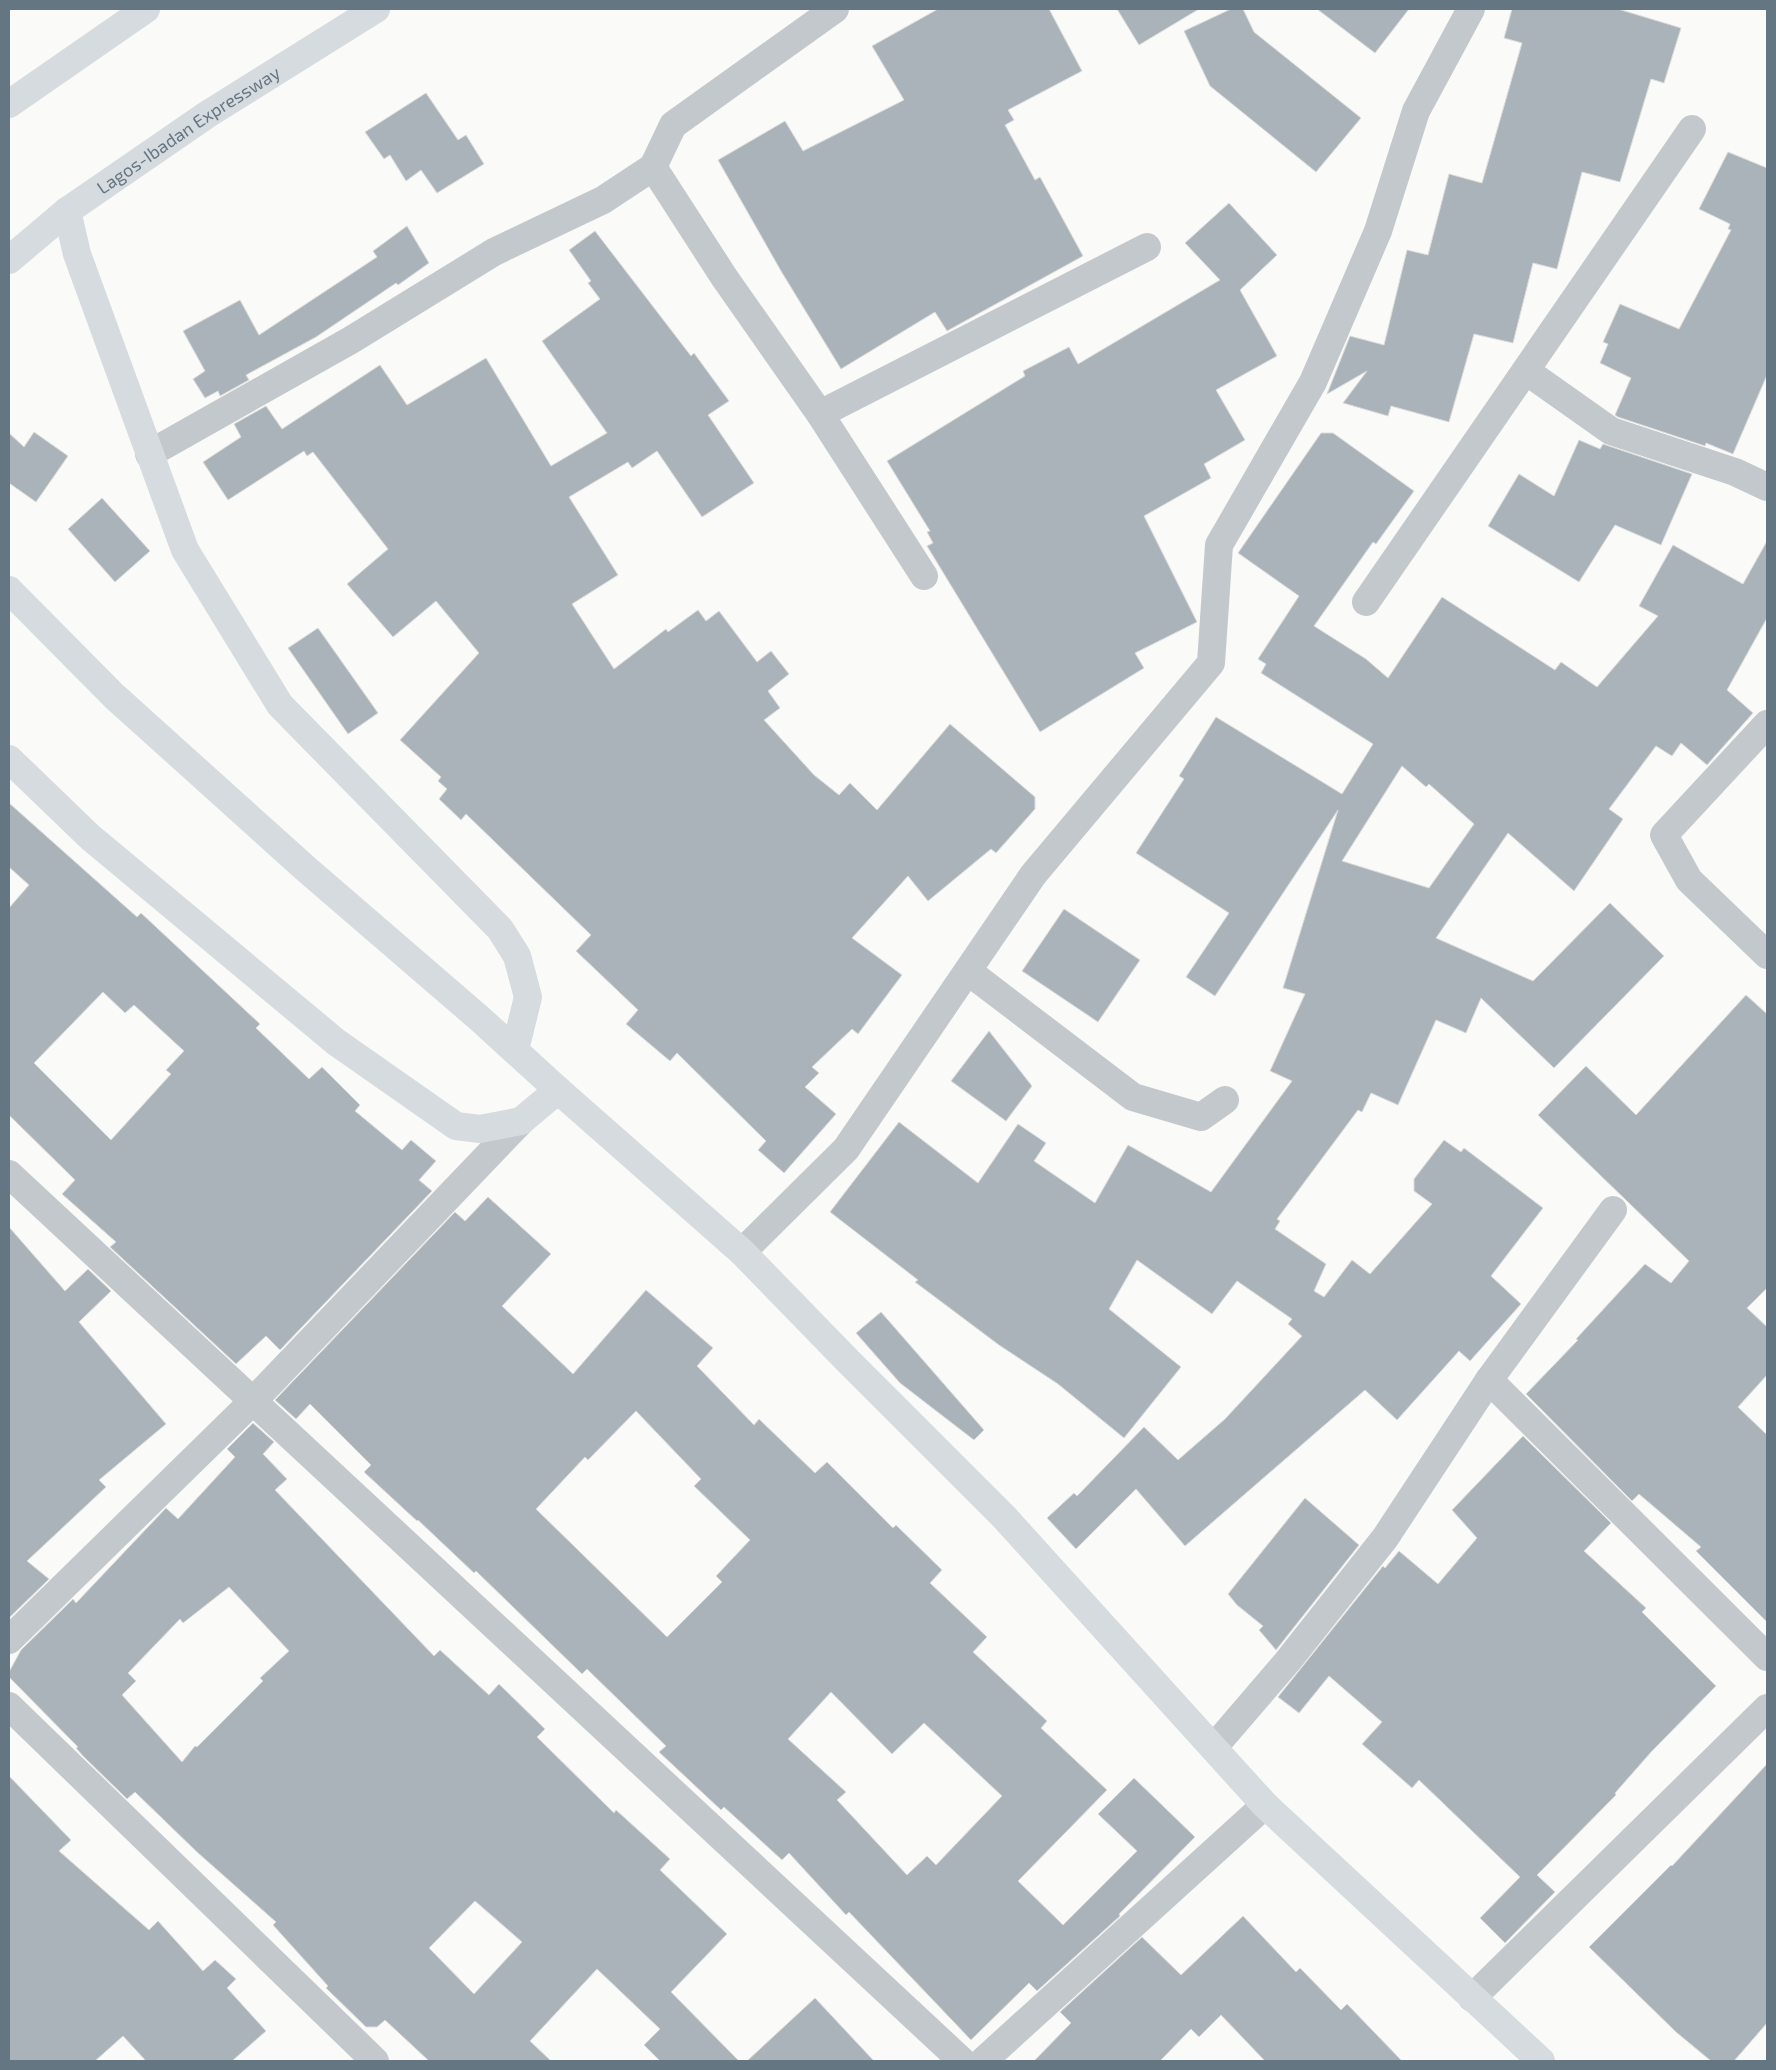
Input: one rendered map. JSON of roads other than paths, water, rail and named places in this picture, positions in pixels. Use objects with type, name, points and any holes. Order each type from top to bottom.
[{"type":"main road","points":[[9,104],[146,9]]},
{"type":"main road","name":"Lagos-Ibadan Expressway","points":[[9,260],[67,211],[208,114],[376,9]]},
{"type":"main road","points":[[67,211],[77,254],[184,550],[280,705],[500,929],[517,956],[528,997],[515,1050]]},
{"type":"main road","points":[[9,590],[114,696],[305,868],[515,1050],[742,1252],[1005,1518],[1265,1805],[1541,2061]]},
{"type":"main road","points":[[9,759],[90,837],[336,1042],[456,1126],[480,1129],[522,1122],[558,1090]]},
{"type":"street","points":[[149,454],[351,340],[494,252],[603,200],[653,167],[673,125],[835,9]]},
{"type":"street","points":[[742,1252],[846,1149],[969,972],[1033,875],[1211,663],[1219,544],[1312,382],[1378,231],[1416,110],[1471,9]]},
{"type":"street","points":[[1366,602],[1692,129]]},
{"type":"street","points":[[653,167],[724,278],[820,414],[924,576]]},
{"type":"street","points":[[820,414],[1147,247]]},
{"type":"street","points":[[1526,371],[1611,431],[1735,472],[1767,487]]},
{"type":"street","points":[[1767,724],[1664,835],[1689,880],[1767,955]]},
{"type":"street","points":[[969,972],[1133,1098],[1201,1117],[1225,1100]]},
{"type":"street","points":[[9,1640],[252,1402],[522,1122]]},
{"type":"street","points":[[9,1174],[962,2061]]},
{"type":"street","points":[[1214,1747],[1287,1662],[1385,1538],[1490,1380],[1613,1210]]},
{"type":"street","points":[[1490,1380],[1767,1657]]},
{"type":"street","points":[[9,1706],[375,2061]]},
{"type":"street","points":[[1472,1998],[1767,1708]]},
{"type":"street","points":[[983,2061],[1265,1805]]}]
